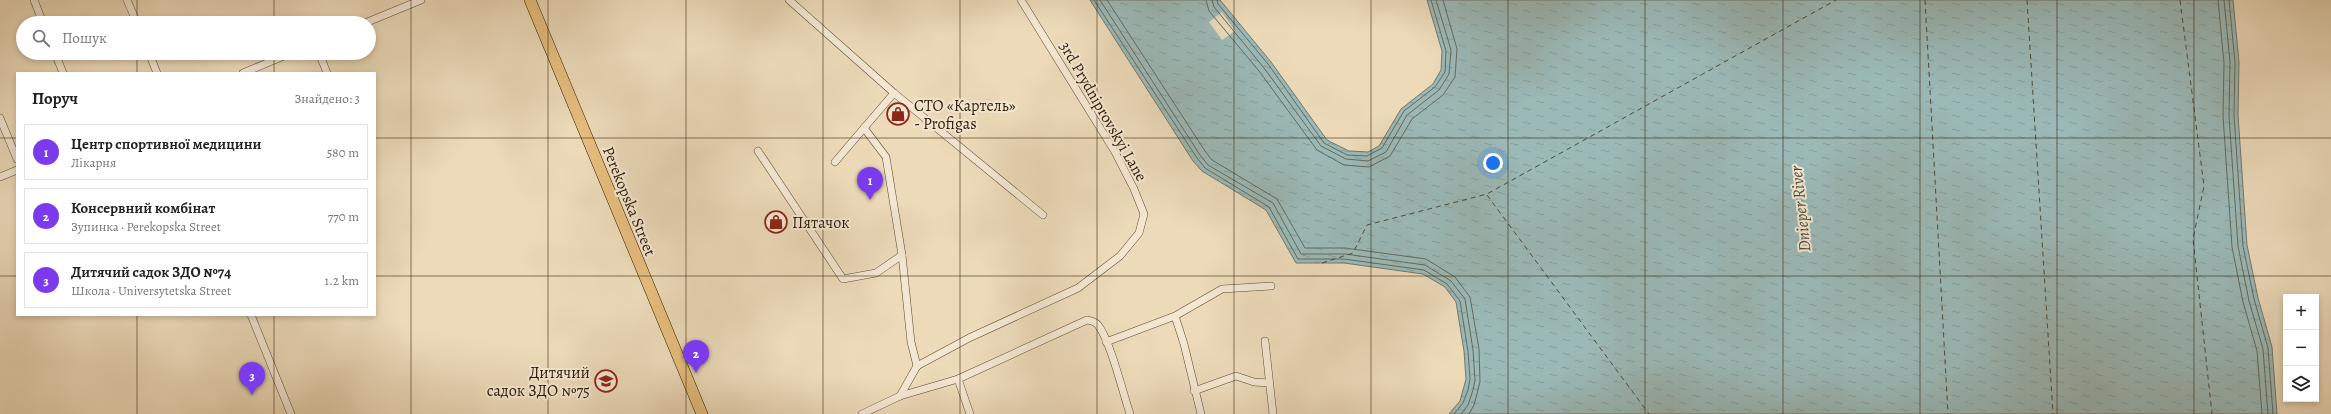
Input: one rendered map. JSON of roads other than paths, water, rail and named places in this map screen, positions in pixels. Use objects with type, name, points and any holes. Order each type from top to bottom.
[{"type":"main road","name":"Perekopska Street","points":[[530,0],[702,414]]},
{"type":"street","points":[[34,0],[40,16]]},
{"type":"street","points":[[127,0],[134,16]]},
{"type":"street","points":[[376,18],[421,0]]},
{"type":"street","points":[[790,0],[894,93],[1043,215]]},
{"type":"street","name":"3rd Prydniprovskyi Lane","points":[[917,366],[970,338],[1078,288],[1120,256],[1139,233],[1144,214],[1134,189],[1115,152],[1021,0]]},
{"type":"street","points":[[58,60],[63,72]]},
{"type":"street","points":[[152,60],[157,72]]},
{"type":"street","points":[[245,72],[274,60]]},
{"type":"street","points":[[321,60],[327,72]]},
{"type":"street","points":[[835,162],[894,93]]},
{"type":"street","points":[[0,118],[16,157]]},
{"type":"street","points":[[864,128],[886,157],[902,255],[911,342],[917,366],[900,396]]},
{"type":"street","points":[[758,151],[843,279],[876,273],[902,255]]},
{"type":"street","points":[[0,177],[16,170]]},
{"type":"street","points":[[1106,342],[1175,316],[1222,289],[1270,286]]},
{"type":"street","points":[[250,316],[291,414]]},
{"type":"street","points":[[1175,316],[1184,344],[1194,391],[1201,414]]},
{"type":"street","points":[[862,414],[900,396],[958,379],[1087,320],[1094,321],[1098,325],[1106,342],[1130,414]]},
{"type":"street","points":[[1265,341],[1273,414]]},
{"type":"street","points":[[1194,391],[1236,376],[1254,382],[1269,383]]},
{"type":"street","points":[[958,379],[970,414]]},
{"type":"water","name":"Dnieper River","points":[[1090,0],[1220,0],[1271,62],[1327,140],[1349,151],[1368,152],[1379,146],[1401,109],[1433,84],[1441,70],[1442,51],[1427,0],[2233,0],[2239,62],[2238,115],[2247,245],[2258,298],[2272,347],[2277,414],[1449,414],[1460,401],[1466,379],[1464,351],[1456,302],[1445,287],[1423,274],[1344,263],[1296,263],[1266,210],[1202,171],[1193,161]]},
{"type":"place","name":"СТО «Картель» - Profigas","points":[[898,114]]},
{"type":"place","name":"Центр спортивної медицини","points":[[870,200]]},
{"type":"place","name":"Пятачок","points":[[776,222]]},
{"type":"place","name":"Консервний комбінат","points":[[696,373]]},
{"type":"place","name":"Дитячий садок ЗДО №75","points":[[606,381]]},
{"type":"place","name":"Дитячий садок ЗДО №74","points":[[252,395]]}]
